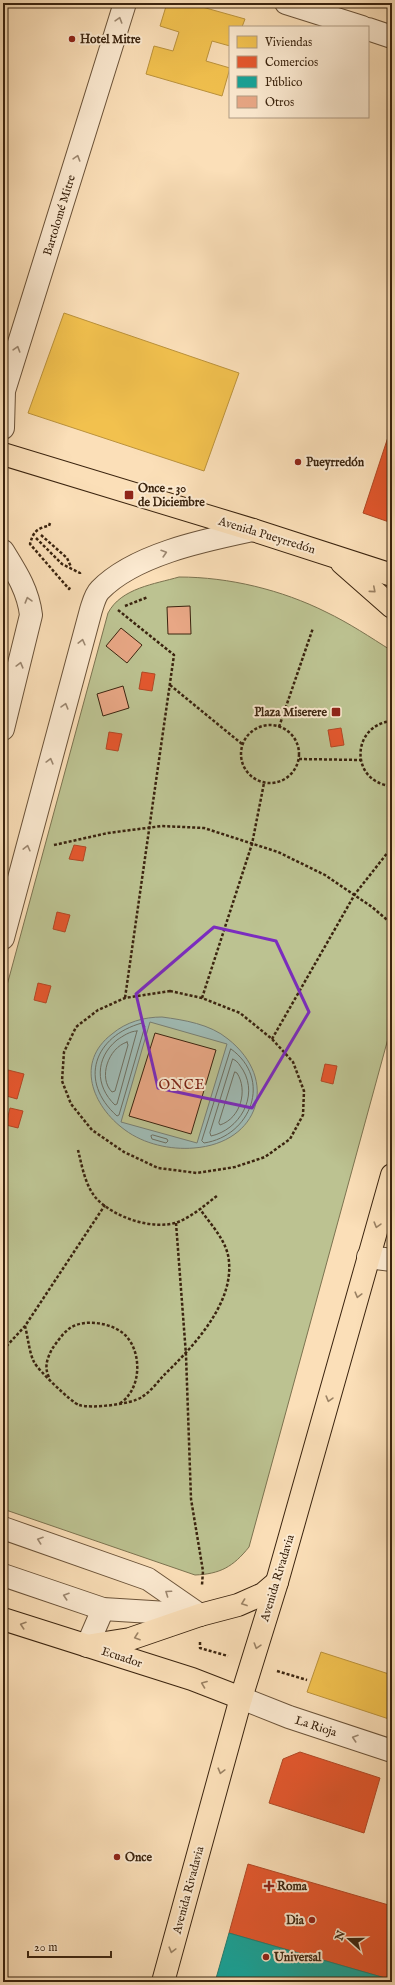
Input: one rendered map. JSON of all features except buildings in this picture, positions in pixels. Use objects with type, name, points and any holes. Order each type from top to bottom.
[{"type":"main road","name":"Avenida Pueyrredón","points":[[3,454],[253,530],[392,575]]},
{"type":"main road","points":[[333,556],[392,607]]},
{"type":"main road","name":"Avenida Rivadavia","points":[[163,1982],[241,1698],[277,1582],[392,1174]]},
{"type":"main road","points":[[87,1646],[130,1639],[200,1615],[254,1599],[263,1594],[277,1582]]},
{"type":"main road","name":"Ecuador","points":[[3,1619],[192,1680],[241,1698]]},
{"type":"street","name":"Bartolomé Mitre","points":[[3,428],[4,391],[125,3]]},
{"type":"street","points":[[286,3],[359,26]]},
{"type":"street","points":[[369,29],[392,37]]},
{"type":"street","points":[[3,938],[91,610],[98,591],[139,564],[160,554],[214,538],[253,530]]},
{"type":"street","points":[[3,551],[23,585],[30,601],[31,615],[3,729]]},
{"type":"street","points":[[368,1257],[392,1260]]},
{"type":"street","points":[[3,1528],[148,1579],[200,1615]]},
{"type":"street","points":[[3,1575],[104,1609],[200,1615]]},
{"type":"street","points":[[87,1646],[104,1609]]},
{"type":"street","name":"La Rioja","points":[[241,1698],[289,1717],[392,1751]]},
{"type":"path","points":[[50,523],[49,526],[39,528],[33,534],[30,544],[69,589],[73,584]]},
{"type":"path","points":[[41,535],[67,558],[71,567]]},
{"type":"path","points":[[36,538],[62,564],[71,567],[80,573],[77,578]]},
{"type":"path","points":[[125,606],[148,597]]},
{"type":"path","points":[[112,605],[174,655],[125,998]]},
{"type":"path","points":[[279,727],[313,628]]},
{"type":"path","points":[[170,685],[242,744]]},
{"type":"path","points":[[392,721],[375,726],[367,734],[362,742],[361,760],[367,773],[374,781],[384,786],[392,786]]},
{"type":"path","points":[[264,725],[279,727],[292,734],[297,743],[298,759],[294,771],[287,778],[279,782],[264,783],[252,778],[245,771],[241,763],[242,744],[247,735],[255,729],[264,725]]},
{"type":"path","points":[[298,759],[361,760]]},
{"type":"path","points":[[202,998],[252,844],[264,783]]},
{"type":"path","points":[[48,846],[108,833],[162,826],[204,828],[278,852],[325,875],[355,894],[392,924]]},
{"type":"path","points":[[272,1039],[355,894],[392,847]]},
{"type":"path","points":[[170,991],[202,998],[240,1012],[272,1039],[292,1062],[304,1091],[303,1115],[290,1139],[265,1156],[235,1167],[197,1173],[158,1168],[124,1152],[92,1130],[71,1104],[62,1081],[64,1052],[76,1027],[98,1010],[125,998],[170,991]]},
{"type":"path","points":[[78,1150],[84,1176],[96,1198],[113,1212],[135,1221],[163,1225],[176,1223],[200,1210],[218,1195]]},
{"type":"path","points":[[3,1350],[25,1326],[105,1205]]},
{"type":"path","points":[[25,1326],[34,1362],[52,1382],[79,1405],[117,1406],[141,1398],[186,1355],[204,1333],[221,1301],[229,1278],[229,1261],[226,1246],[200,1210]]},
{"type":"path","points":[[176,1223],[186,1355],[192,1500],[203,1571],[200,1615],[200,1648],[307,1680]]},
{"type":"path","points":[[52,1382],[45,1370],[48,1357],[57,1342],[70,1328],[84,1323],[109,1326],[126,1336],[134,1348],[137,1364],[136,1380],[128,1396],[117,1406]]},
{"type":"highlighted area","points":[[214,927],[276,941],[309,1012],[252,1108],[158,1088],[136,994]]},
{"type":"green space","name":"Plaza Miserere","points":[[179,577],[217,579],[236,582],[292,597],[335,616],[392,651],[392,1024],[249,1547],[237,1560],[225,1568],[212,1573],[195,1575],[3,1509],[3,1000],[108,613],[121,598],[130,592]]},
{"type":"water","points":[[155,1017],[188,1021],[205,1026],[228,1039],[244,1055],[254,1073],[257,1090],[255,1107],[247,1122],[234,1135],[216,1144],[194,1148],[167,1147],[132,1135],[113,1120],[104,1109],[92,1084],[91,1070],[94,1057],[101,1045],[123,1026],[142,1019]],"holes":[[[150,1022],[227,1044],[197,1143],[121,1122]]]},
{"type":"place","name":"Hotel Mitre","points":[[72,39]]},
{"type":"place","name":"Pueyrredón","points":[[298,462]]},
{"type":"place","name":"Once - 30 de Diciembre","points":[[129,495]]},
{"type":"place","name":"Plaza Miserere","points":[[336,712]]},
{"type":"place","name":"Once","points":[[117,1857]]},
{"type":"place","name":"Roma","points":[[269,1886]]},
{"type":"place","name":"Dia","points":[[312,1920]]},
{"type":"place","name":"Universal","points":[[266,1957]]},
{"type":"district","name":"ONCE","points":[[182,1084]]}]
